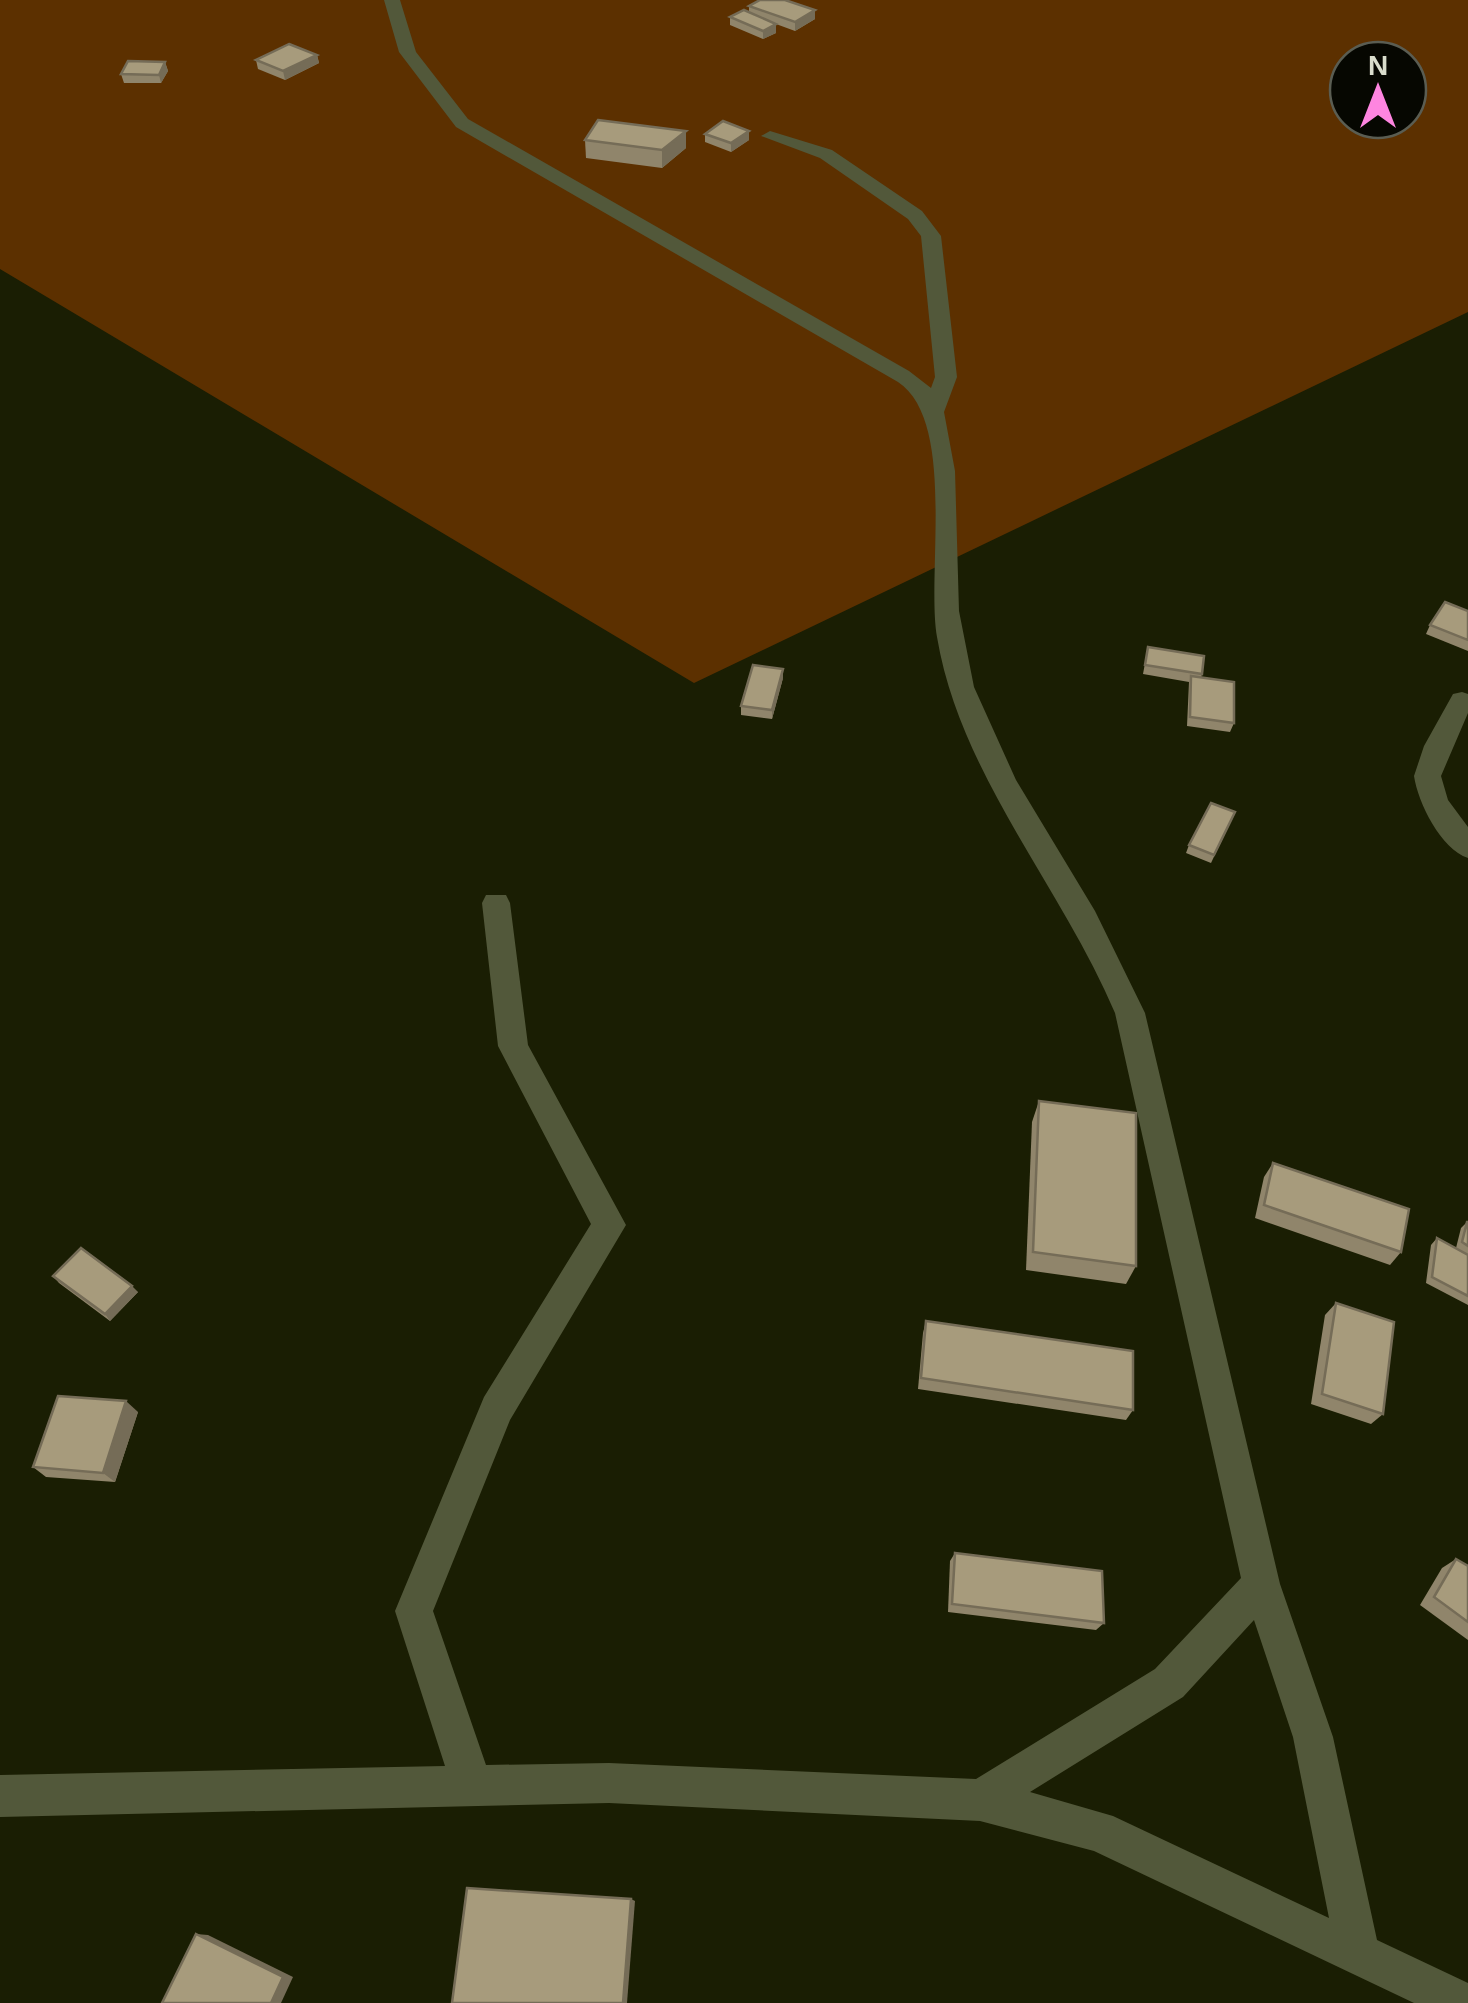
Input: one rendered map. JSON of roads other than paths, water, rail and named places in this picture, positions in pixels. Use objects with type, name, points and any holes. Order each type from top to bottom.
[{"type":"street","points":[[392,0],[394,20],[418,76],[462,123],[889,368],[920,388],[933,412],[941,455],[948,636],[964,695],[994,759],[1112,962],[1130,1013],[1261,1584],[1312,1737],[1358,1954]]},
{"type":"street","points":[[770,136],[826,154],[915,216],[931,236],[946,376],[933,412]]},
{"type":"street","points":[[1462,701],[1426,767],[1426,785],[1435,808],[1468,848]]},
{"type":"street","points":[[472,1785],[414,1611],[497,1409],[609,1225],[514,1046],[496,903]]},
{"type":"street","points":[[980,1800],[1169,1682],[1261,1584]]},
{"type":"street","points":[[0,1796],[608,1783],[980,1800],[1098,1832],[1462,2003]]}]
